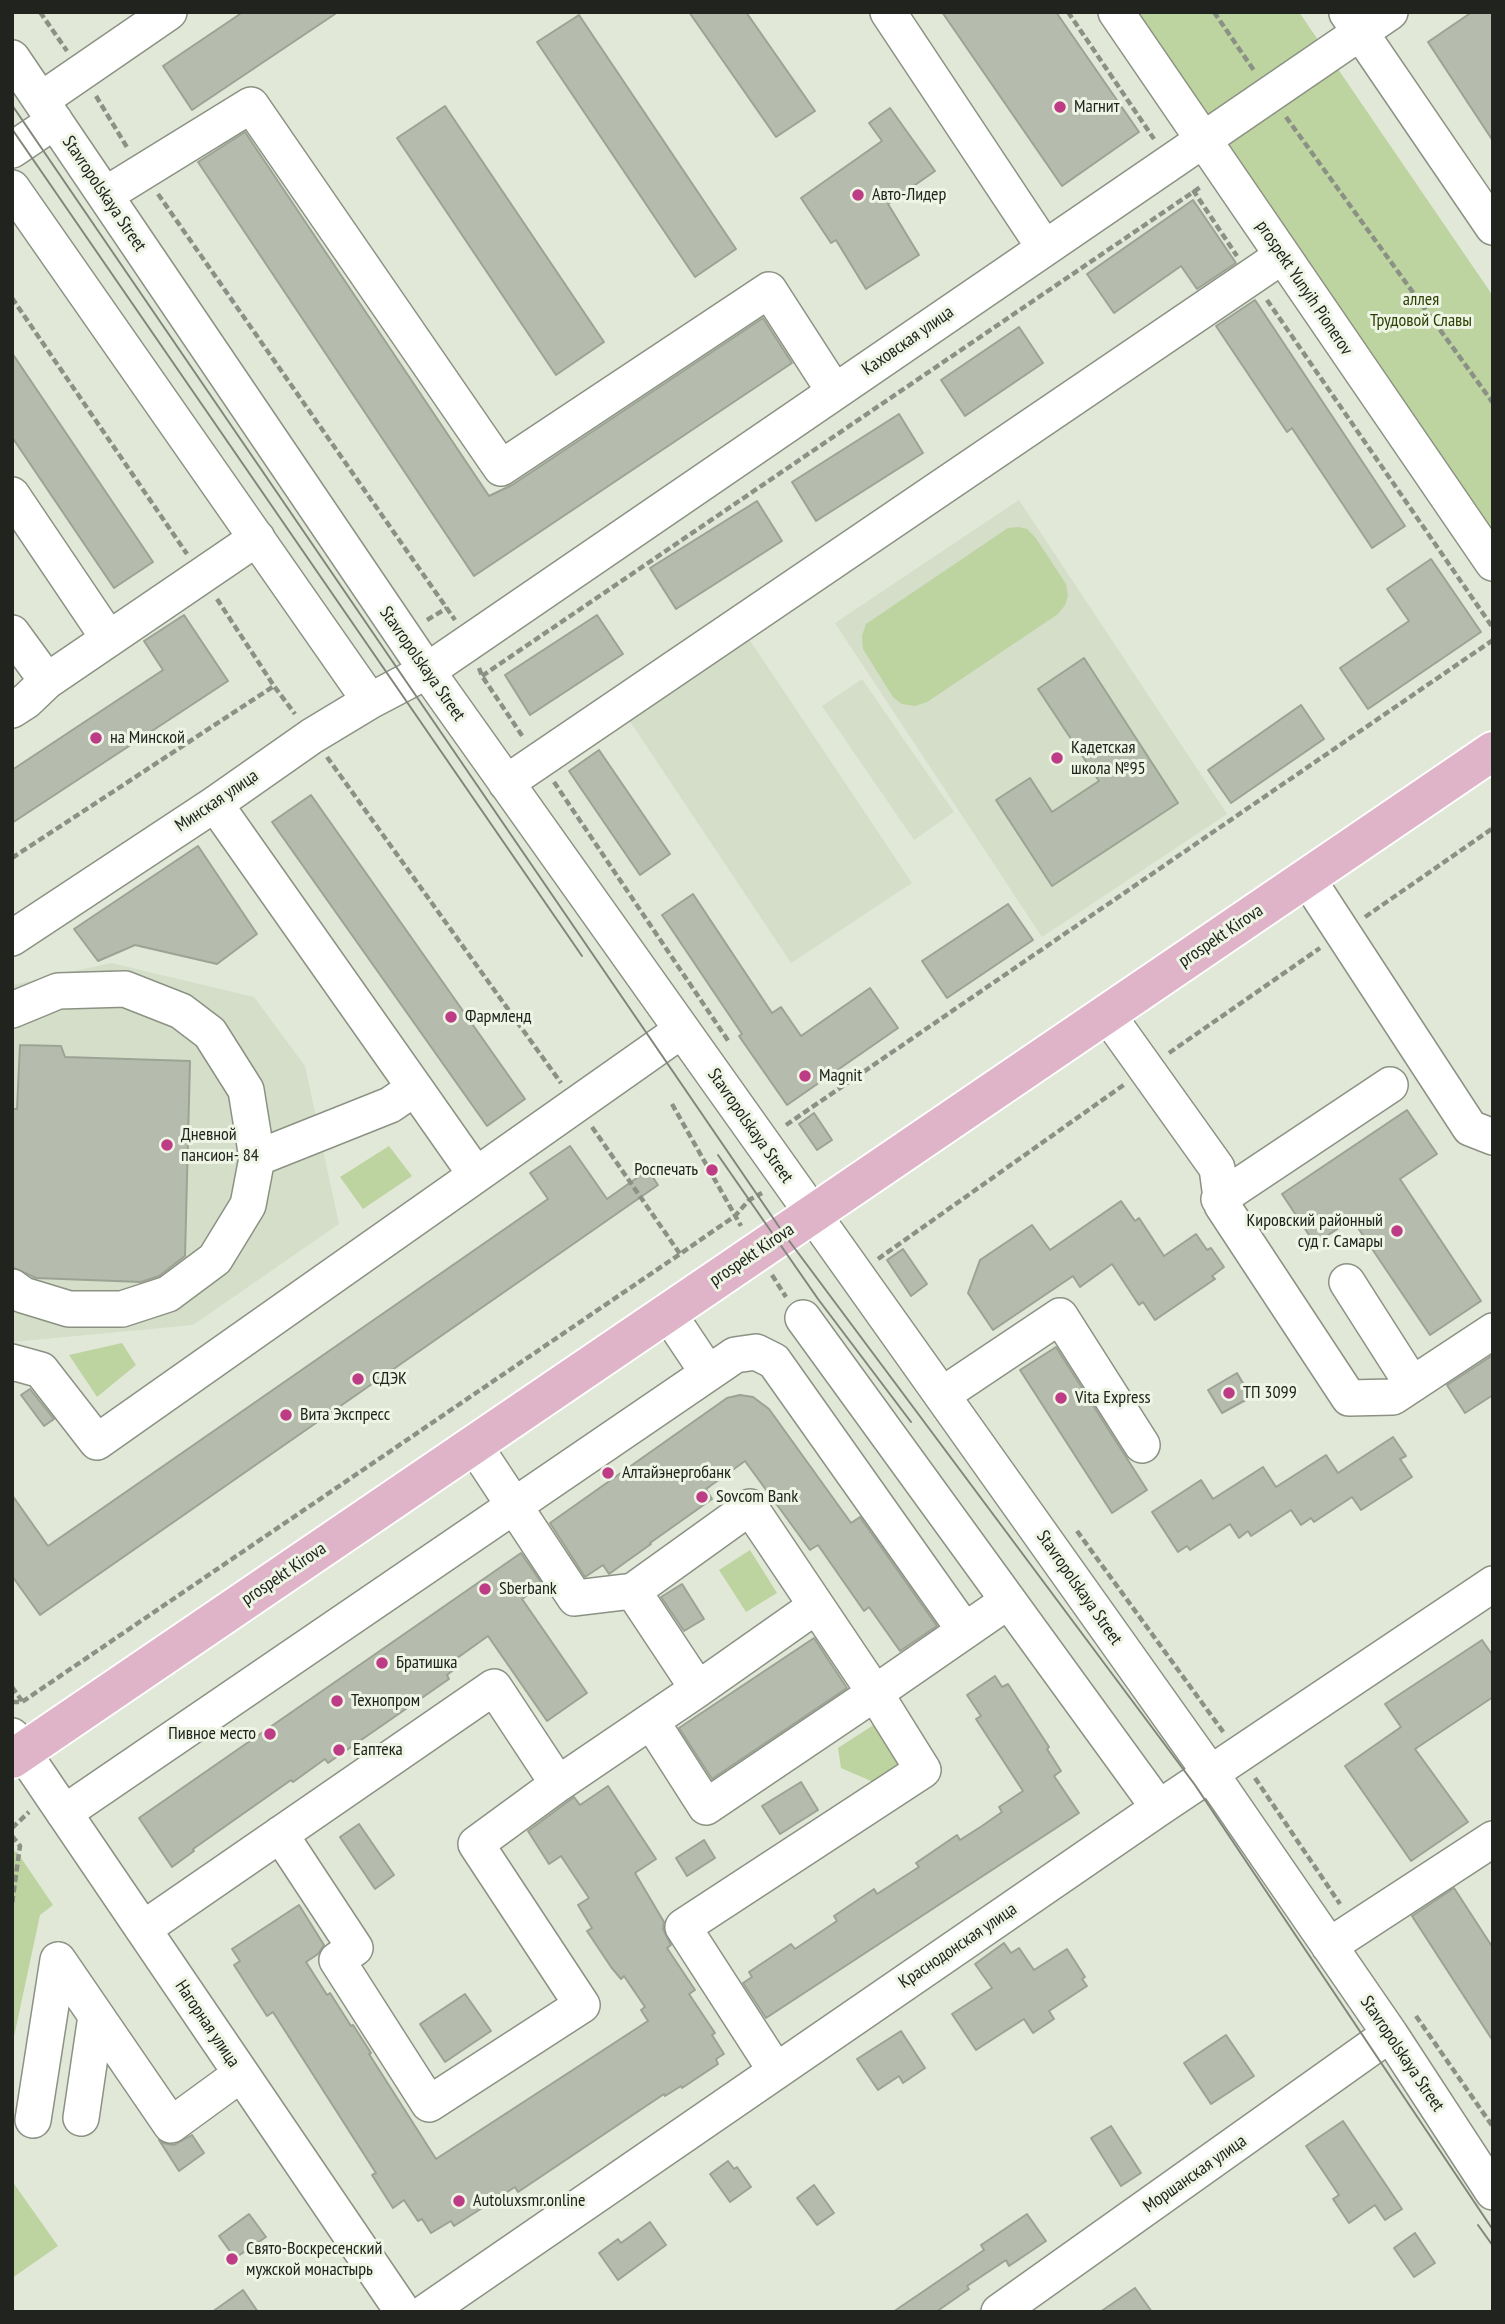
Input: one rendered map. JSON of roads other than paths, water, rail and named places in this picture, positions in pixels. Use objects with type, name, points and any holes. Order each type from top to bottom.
[{"type":"main road","name":"prospekt Kirova","points":[[16,1749],[668,1313],[1493,751]]},
{"type":"street","points":[[12,150],[82,72],[170,12]]},
{"type":"street","points":[[888,12],[1044,247]]},
{"type":"street","name":"prospekt Yunyih Pionerov","points":[[1116,12],[1493,563]]},
{"type":"street","name":"Каховская улица","points":[[427,671],[1270,95],[1354,22],[1391,12]]},
{"type":"street","points":[[1354,22],[1493,227]]},
{"type":"street","name":"Stavropolskaya Street","points":[[12,58],[427,671],[1211,1774],[1390,2034],[1493,2192]]},
{"type":"street","points":[[105,195],[251,105],[501,468],[768,290],[827,380]]},
{"type":"street","points":[[12,188],[370,701]]},
{"type":"street","points":[[506,783],[1282,256]]},
{"type":"street","points":[[12,495],[109,639]]},
{"type":"street","points":[[12,710],[47,681],[257,538]]},
{"type":"street","points":[[12,633],[47,681]]},
{"type":"street","name":"Минская улица","points":[[12,939],[312,736],[427,671]]},
{"type":"street","points":[[215,804],[476,1175]]},
{"type":"street","points":[[1307,878],[1470,1128],[1493,1137]]},
{"type":"street","points":[[12,1010],[58,990],[125,989],[181,1011],[210,1033],[246,1090],[257,1158],[248,1205],[215,1259],[169,1294],[121,1309],[69,1309],[16,1300]]},
{"type":"street","points":[[1107,1014],[1217,1168],[1219,1199],[1349,1398],[1393,1397],[1493,1331]]},
{"type":"street","points":[[12,1362],[41,1370],[97,1443],[682,1030]]},
{"type":"street","points":[[1219,1199],[1391,1084]]},
{"type":"street","points":[[257,1158],[390,1105],[415,1088]]},
{"type":"street","points":[[1347,1282],[1412,1384]]},
{"type":"street","points":[[797,1310],[1159,1808]]},
{"type":"street","points":[[668,1313],[708,1373]]},
{"type":"street","points":[[942,1395],[1060,1316],[1142,1445]]},
{"type":"street","points":[[64,1813],[735,1355],[756,1353],[774,1361],[965,1631]]},
{"type":"street","points":[[474,1444],[575,1598],[633,1591],[750,1507],[875,1693],[923,1770],[684,1927],[776,2071]]},
{"type":"street","name":"Краснодонская улица","points":[[426,2312],[1159,1808],[1493,1584]]},
{"type":"street","points":[[633,1591],[698,1689]]},
{"type":"street","points":[[651,1721],[706,1807],[1007,1601]]},
{"type":"street","points":[[280,1834],[355,1948],[337,1961],[429,2104],[582,2005],[477,1844],[558,1784],[816,1606]]},
{"type":"street","points":[[143,1929],[494,1687],[558,1784]]},
{"type":"street","name":"Нагорная улица","points":[[16,1749],[64,1813],[403,2312]]},
{"type":"street","points":[[1329,1946],[1489,1850]]},
{"type":"street","points":[[33,2120],[58,1960],[171,2125],[242,2074]]},
{"type":"street","points":[[81,2118],[96,2016]]},
{"type":"street","name":"Моршанская улица","points":[[999,2312],[1390,2034]]},
{"type":"tram line","points":[[12,105],[784,1234],[1195,1785],[1493,2230]]},
{"type":"tram line","points":[[12,129],[582,956]]},
{"type":"tram line","points":[[718,1155],[818,1299],[911,1422]]},
{"type":"tram line","points":[[1478,2225],[1493,2246]]},
{"type":"place","name":"Магнит","points":[[1060,107]]},
{"type":"place","name":"Авто-Лидер","points":[[858,195]]},
{"type":"place","name":"на Минской","points":[[96,738]]},
{"type":"place","name":"Кадетская школа №95","points":[[1057,758]]},
{"type":"place","name":"Фармленд","points":[[451,1017]]},
{"type":"place","name":"Magnit","points":[[805,1076]]},
{"type":"place","name":"Дневной пансион- 84","points":[[167,1145]]},
{"type":"place","name":"Роспечать","points":[[712,1170]]},
{"type":"place","name":"Кировский районный суд г. Самары","points":[[1397,1231]]},
{"type":"place","name":"СДЭК","points":[[358,1379]]},
{"type":"place","name":"ТП 3099","points":[[1229,1393]]},
{"type":"place","name":"Vita Express","points":[[1061,1398]]},
{"type":"place","name":"Вита Экспресс","points":[[286,1415]]},
{"type":"place","name":"Алтайэнергобанк","points":[[608,1473]]},
{"type":"place","name":"Sovcom Bank","points":[[702,1497]]},
{"type":"place","name":"Sberbank","points":[[485,1589]]},
{"type":"place","name":"Братишка","points":[[382,1663]]},
{"type":"place","name":"Технопром","points":[[337,1701]]},
{"type":"place","name":"Пивное место","points":[[270,1734]]},
{"type":"place","name":"Еаптека","points":[[339,1750]]},
{"type":"place","name":"Autoluxsmr.online","points":[[459,2201]]},
{"type":"place","name":"Свято-Воскресенский мужской монастырь","points":[[232,2259]]},
{"type":"park label","name":"аллея Трудовой Славы","points":[[1421,310]]}]
